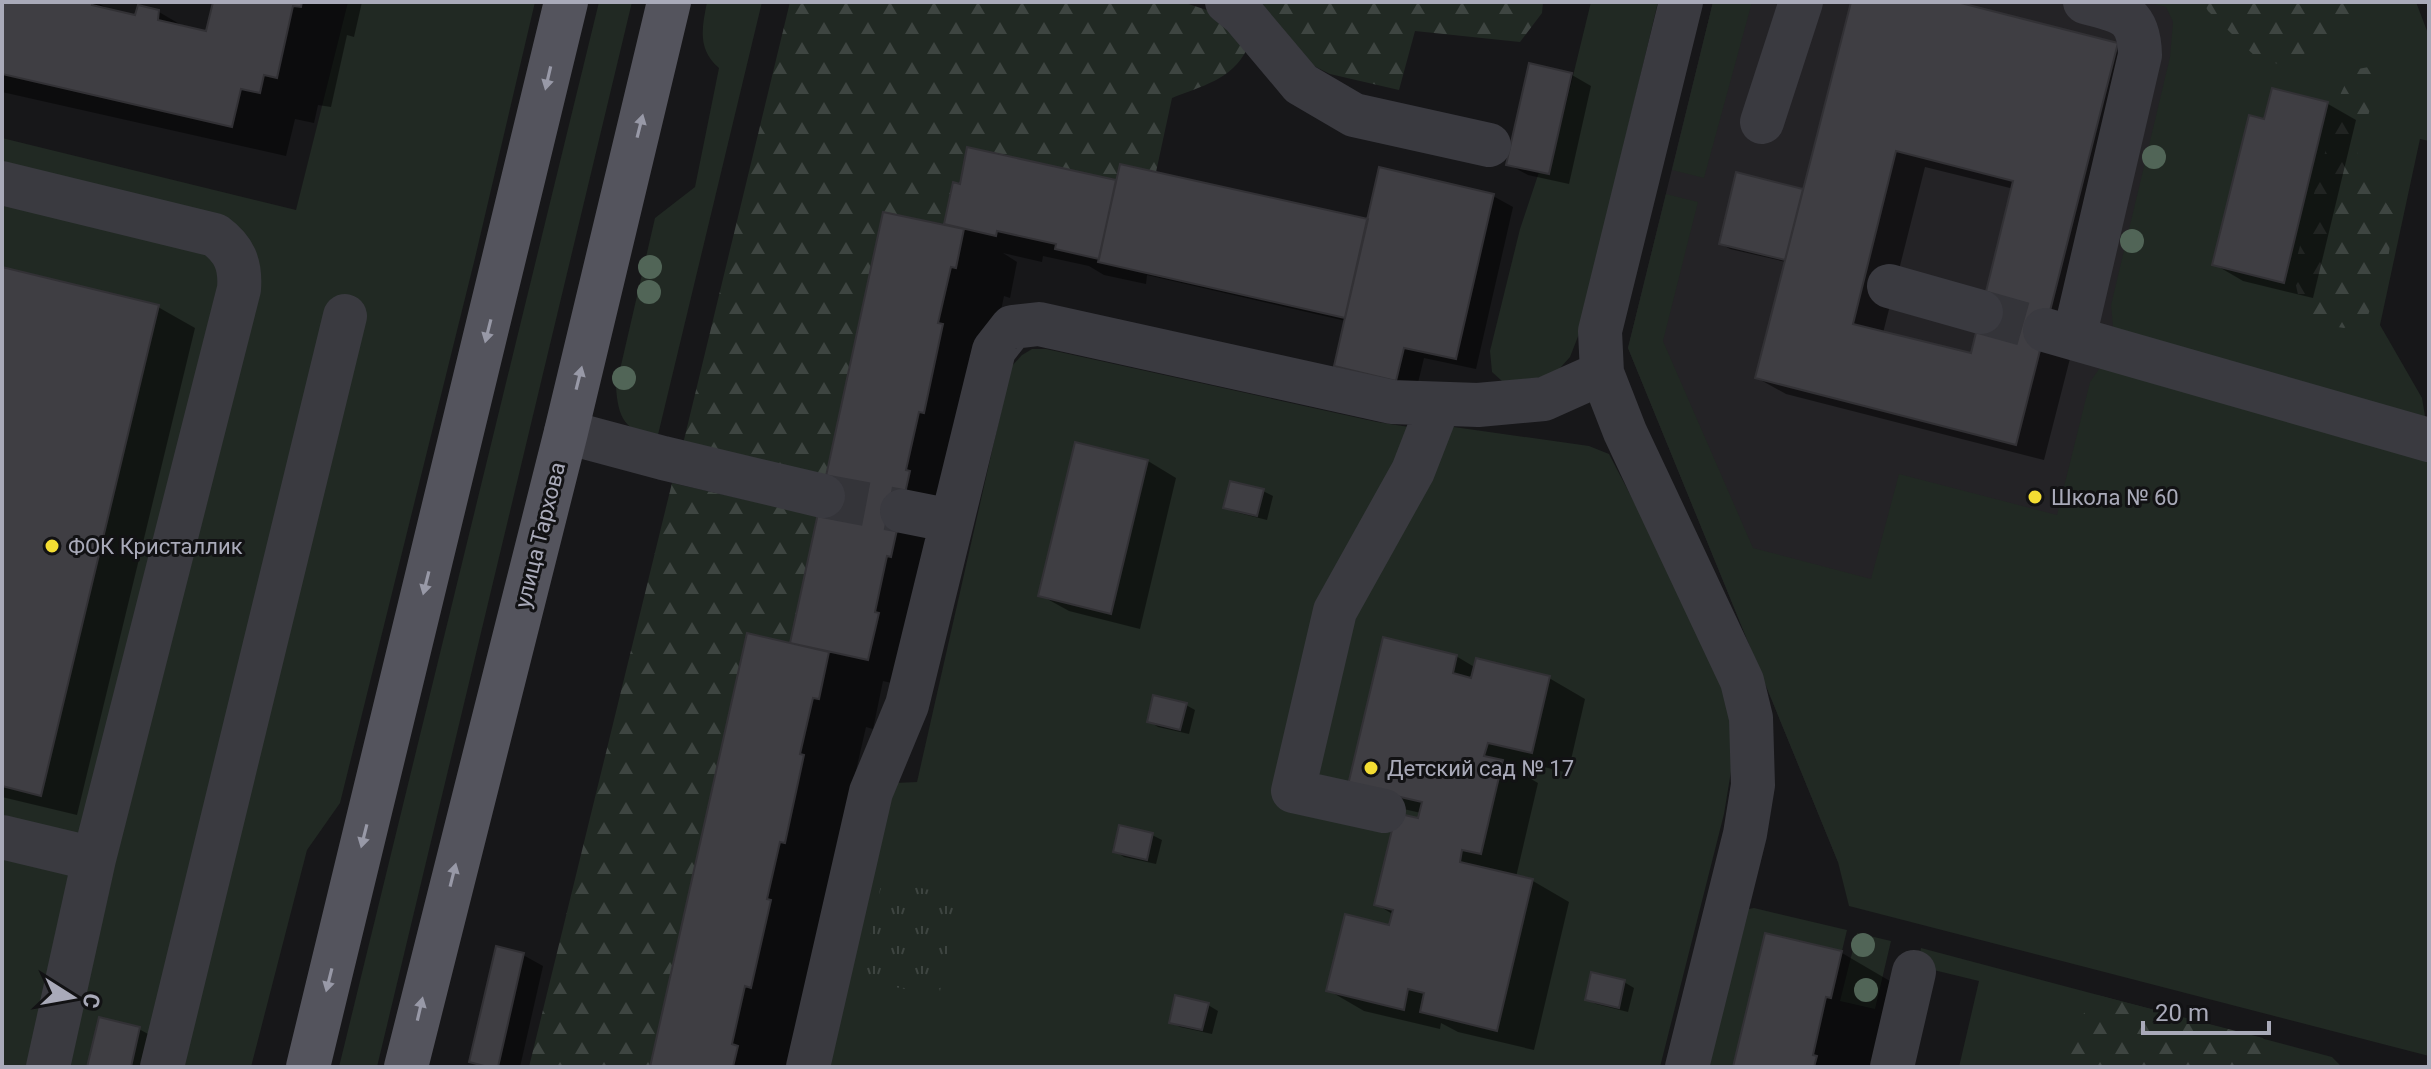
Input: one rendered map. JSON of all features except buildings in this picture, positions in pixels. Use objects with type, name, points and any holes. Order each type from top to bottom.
[{"type":"main road","points":[[308,1067],[566,2]]},
{"type":"main road","name":"улица Тархова","points":[[406,1067],[566,432],[669,2]]},
{"type":"street","points":[[1227,2],[1243,15],[1301,84],[1354,115],[1489,145]]},
{"type":"street","points":[[1681,2],[1600,331],[1602,373],[1625,432],[1742,681],[1751,718],[1753,785],[1745,834],[1687,1067]]},
{"type":"street","points":[[1762,122],[1801,2]]},
{"type":"street","points":[[2085,2],[2129,17],[2140,34],[2140,55],[2060,334],[2429,440]]},
{"type":"street","points":[[2,183],[215,235],[227,244],[236,257],[240,273],[236,304],[94,859],[48,1067]]},
{"type":"street","points":[[1889,286],[1981,312]]},
{"type":"street","points":[[162,1067],[345,316]]},
{"type":"street","points":[[808,1067],[871,792],[907,705],[994,350],[1012,327],[1039,324],[1392,402],[1478,405],[1544,399],[1602,373]]},
{"type":"street","points":[[1384,811],[1293,791],[1335,611],[1413,471],[1439,404]]},
{"type":"street","points":[[566,432],[823,496]]},
{"type":"street","points":[[902,511],[952,521]]},
{"type":"street","points":[[2,837],[94,859]]},
{"type":"street","points":[[1892,1067],[1914,972]]},
{"type":"shaded area","name":"Школа № 60","points":[[1713,2],[2353,2],[2284,283],[2429,698],[2429,989],[1838,862],[1628,348]]},
{"type":"green space","points":[[348,2],[535,2],[340,803],[307,850],[251,1067],[2,1067],[2,138],[296,210]]},
{"type":"green space","points":[[599,2],[632,2],[377,1067],[339,1067]]},
{"type":"green space","points":[[707,2],[762,2],[657,439],[637,432],[625,422],[616,387],[655,218],[695,187],[719,68],[704,46]]},
{"type":"green space","points":[[790,2],[1182,2],[1210,11],[1247,49],[1241,60],[1224,75],[1172,98],[1156,172],[1120,164],[1116,180],[968,147],[960,184],[953,183],[944,224],[883,212],[826,479],[683,444]]},
{"type":"green space","points":[[1249,2],[1543,2],[1542,13],[1520,42],[1415,31],[1399,90],[1330,74],[1310,64]]},
{"type":"green space","points":[[1591,2],[1658,2],[1579,334],[1570,357],[1553,376],[1503,382],[1492,372],[1490,351],[1520,229],[1539,172],[1549,174]]},
{"type":"green space","points":[[1713,2],[1752,2],[1704,178],[1672,170]]},
{"type":"green space","points":[[2146,2],[2416,2],[2429,36],[2429,141],[2420,139],[2380,325],[2422,398],[2426,422],[2113,327],[2111,305],[2170,57],[2173,22],[2166,7]]},
{"type":"green space","points":[[2203,2],[2346,2],[2356,19],[2323,44],[2282,65],[2257,58],[2208,11]]},
{"type":"green space","points":[[2369,67],[2379,78],[2355,161],[2363,180],[2379,192],[2394,215],[2388,260],[2367,318],[2344,328],[2319,324],[2299,299],[2293,272],[2341,93],[2352,70]]},
{"type":"green space","points":[[1666,194],[1698,202],[1663,341],[1753,548],[1871,579],[1899,474],[2057,515],[2090,382],[2099,369],[2118,365],[2429,455],[2429,1056],[1849,906],[1838,862],[1628,348]]},
{"type":"green space","name":"Детский сад № 17","points":[[1032,349],[1046,349],[1377,422],[1422,429],[1454,427],[1589,446],[1609,454],[1710,647],[1737,735],[1724,814],[1660,1067],[822,1067],[894,783],[917,782],[1011,367]]},
{"type":"green space","points":[[672,483],[818,516],[790,643],[650,1067],[529,1067]]},
{"type":"green space","points":[[882,880],[959,896],[939,996],[861,980]]},
{"type":"green space","points":[[1754,908],[1847,930],[1842,951],[1765,933],[1733,1067],[1698,1067],[1743,910]]},
{"type":"green space","points":[[1857,933],[1891,941],[1875,1009],[1840,1001]]},
{"type":"green space","points":[[1921,948],[2332,1057],[2342,1067],[1959,1067],[1979,981],[1917,966]]},
{"type":"green space","points":[[2097,995],[2263,1038],[2271,1067],[2061,1067],[2065,1040]]},
{"type":"tunnel","points":[[1981,312],[2045,330]]},
{"type":"tunnel","points":[[823,496],[902,511]]},
{"type":"place","name":"Школа № 60","points":[[2035,497]]},
{"type":"place","name":"ФОК Кристаллик","points":[[52,546]]},
{"type":"place","name":"Детский сад № 17","points":[[1371,768]]}]
